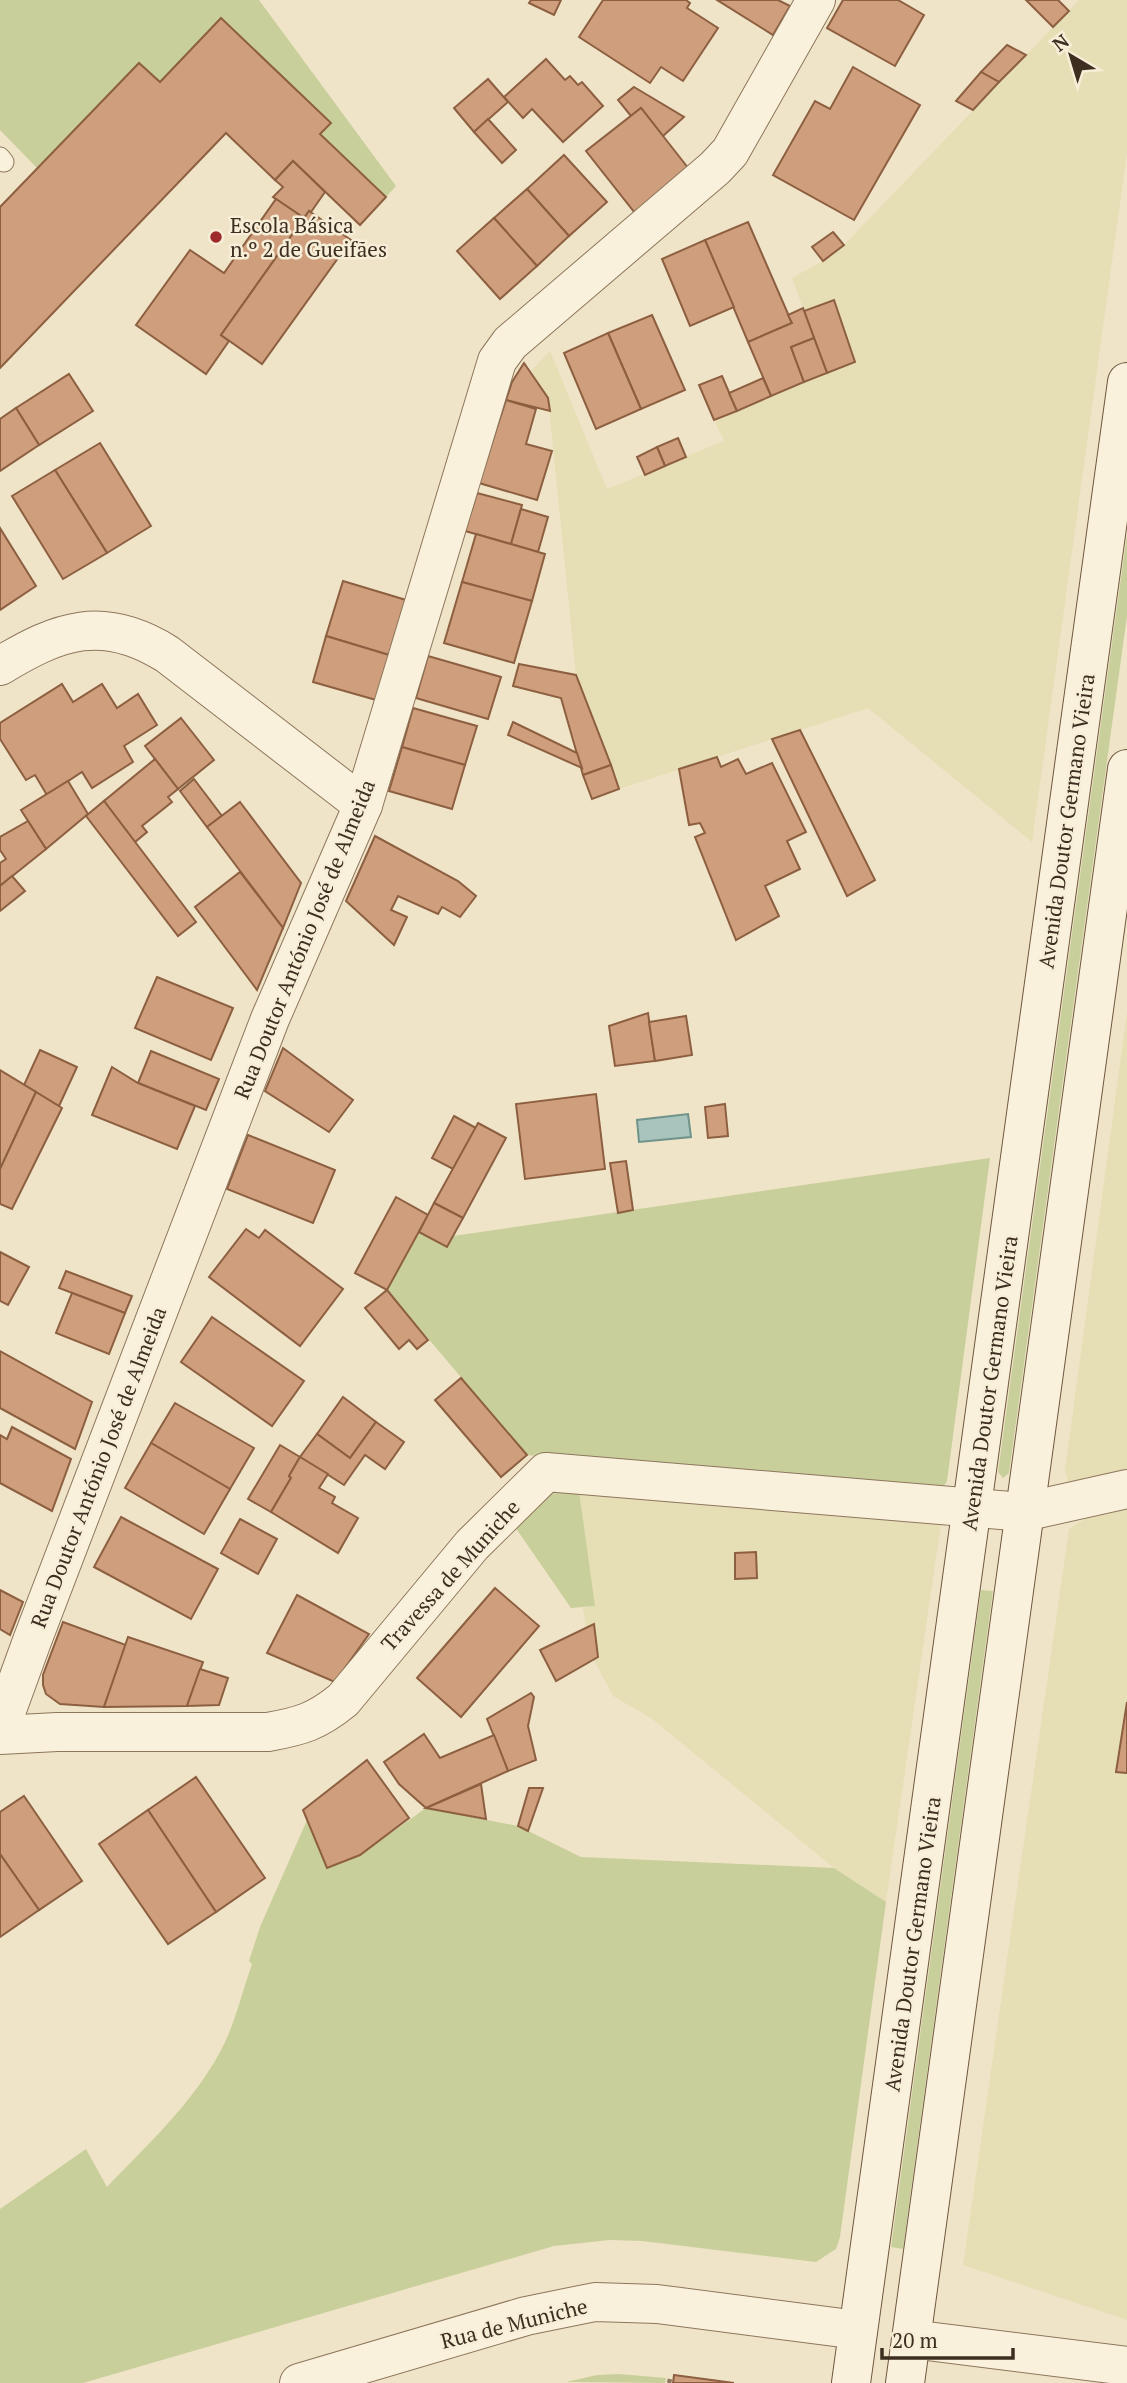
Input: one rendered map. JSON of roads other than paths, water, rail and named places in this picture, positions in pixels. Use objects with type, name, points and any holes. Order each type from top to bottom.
[{"type":"street","name":"Rua Doutor António José de Almeida","points":[[0,1729],[270,1019],[363,805],[497,361],[510,343],[715,168],[730,152],[816,0]]},
{"type":"street","name":"Avenida Doutor Germano Vieira","points":[[851,2383],[1127,382]]},
{"type":"street","points":[[0,666],[45,640],[90,630],[110,631],[149,643],[363,805]]},
{"type":"street","points":[[905,2383],[1127,769]]},
{"type":"street","name":"Travessa de Muniche","points":[[0,1735],[57,1732],[268,1732],[295,1727],[321,1717],[343,1700],[472,1545],[546,1472],[1024,1512],[1127,1489]]},
{"type":"street","name":"Rua de Muniche","points":[[299,2383],[526,2316],[595,2302],[657,2304],[1127,2366]]},
{"type":"water","points":[[688,1114],[691,1137],[639,1142],[637,1120]]},
{"type":"place","name":"Escola Básica n.º 2 de Gueifães","points":[[216,237]]}]
